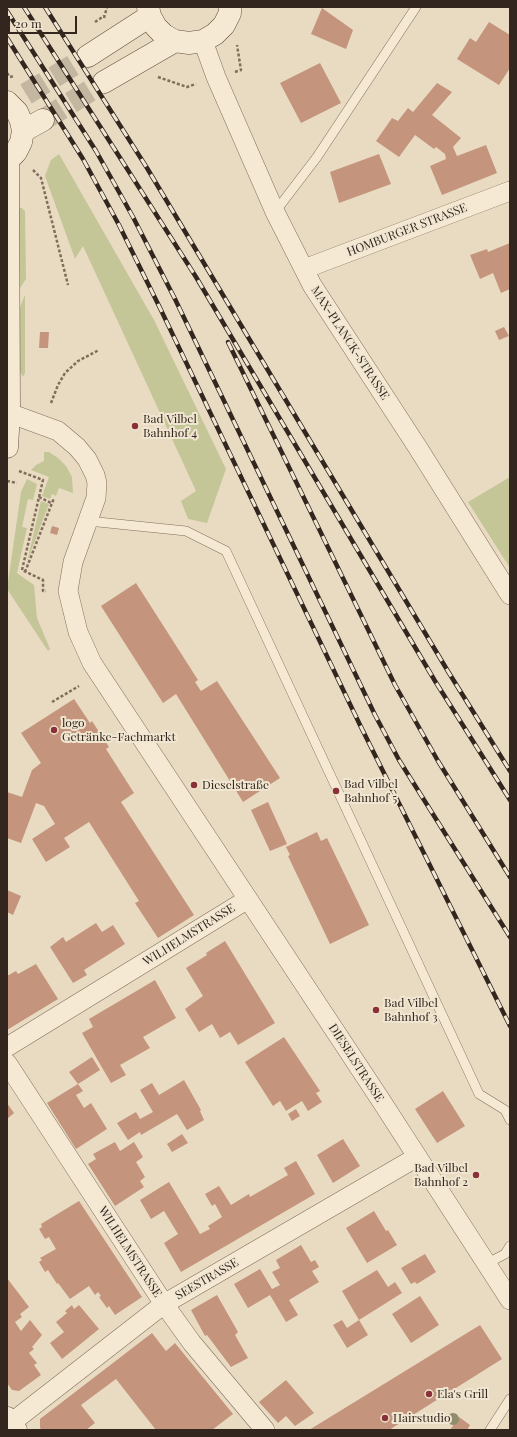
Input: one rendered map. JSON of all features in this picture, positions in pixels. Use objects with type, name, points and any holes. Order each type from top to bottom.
[{"type":"main road","points":[[88,56],[149,12],[156,27],[164,35],[174,40],[189,43],[203,41],[215,34],[224,25],[230,13],[230,7]]},
{"type":"main road","points":[[104,82],[174,40]]},
{"type":"main road","points":[[7,447],[8,160],[16,152],[21,142],[23,131],[22,121],[17,112],[14,94]]},
{"type":"main road","points":[[23,131],[43,120]]},
{"type":"street","name":"MAX-PLANCK-STRASSE","points":[[203,41],[216,77],[275,212],[312,285],[418,448],[510,595]]},
{"type":"street","name":"HOMBURGER STRASSE","points":[[304,269],[510,191]]},
{"type":"street","name":"DIESELSTRASSE","points":[[8,413],[58,431],[77,447],[87,459],[97,483],[96,498],[73,562],[68,591],[72,614],[84,647],[510,1300]]},
{"type":"street","name":"WILHELMSTRASSE","points":[[7,1047],[248,899]]},
{"type":"street","name":"WILHELMSTRASSE","points":[[7,1063],[164,1304],[192,1343],[265,1430]]},
{"type":"street","name":"SEESTRASSE","points":[[11,1424],[164,1304],[417,1157]]},
{"type":"lane","points":[[275,212],[317,157],[416,7]]},
{"type":"lane","points":[[88,521],[186,531],[226,551],[479,1094],[505,1110],[510,1120]]},
{"type":"lane","points":[[486,1264],[504,1254],[510,1246]]},
{"type":"lane","points":[[490,1430],[510,1400]]},
{"type":"path","points":[[105,15],[107,7]]},
{"type":"path","points":[[7,73],[10,77],[14,94]]},
{"type":"path","points":[[33,170],[41,178],[68,285]]},
{"type":"path","points":[[51,403],[58,385],[65,373],[78,361],[99,350]]},
{"type":"path","points":[[19,471],[43,480],[22,570],[43,580],[43,591]]},
{"type":"path","points":[[7,481],[17,483]]},
{"type":"path","points":[[39,497],[51,502]]},
{"type":"path","points":[[25,572],[51,502],[54,498]]},
{"type":"path","points":[[52,702],[79,686]]},
{"type":"green space","points":[[59,154],[154,320],[226,469],[207,523],[188,519],[181,501],[196,491],[83,246],[75,259],[45,176],[51,160]]},
{"type":"green space","points":[[16,208],[22,208],[25,211],[26,279],[17,293]]},
{"type":"green space","points":[[25,295],[25,373],[23,377],[17,366],[17,318]]},
{"type":"green space","points":[[44,452],[49,452],[66,466],[72,477],[73,493],[59,488],[56,496],[52,494],[50,499],[42,496],[49,477],[31,470],[36,465],[44,461]]},
{"type":"green space","points":[[510,477],[510,568],[468,502]]},
{"type":"green space","points":[[27,479],[37,484],[33,500],[28,499],[22,527],[27,528],[17,573],[34,585],[37,618],[50,649],[48,651],[7,589],[21,492]]},
{"type":"green space","points":[[41,501],[49,504],[27,562]]},
{"type":"building","points":[[322,8],[353,30],[346,49],[311,34]]},
{"type":"building","points":[[489,22],[510,35],[510,68],[499,85],[457,59],[470,38],[476,42]]},
{"type":"building","points":[[320,63],[341,103],[301,123],[280,83]]},
{"type":"building","points":[[437,83],[452,92],[432,115],[461,138],[453,147],[457,156],[486,145],[497,173],[442,195],[430,166],[446,159],[445,154],[436,147],[434,149],[415,135],[399,157],[376,141],[392,118],[398,121],[408,108],[413,112]]},
{"type":"building","points":[[379,154],[391,184],[339,203],[330,172]]},
{"type":"building","points":[[510,243],[510,289],[501,293],[493,273],[480,279],[470,255],[487,249],[488,252]]},
{"type":"building","points":[[504,327],[509,336],[499,340],[495,331]]},
{"type":"building","points":[[40,332],[49,332],[48,348],[39,348]]},
{"type":"building","points":[[52,526],[59,528],[57,535],[50,533]]},
{"type":"building","points":[[136,583],[198,680],[195,682],[201,691],[217,681],[280,778],[243,802],[176,694],[163,703],[101,606]]},
{"type":"building","points":[[74,699],[90,723],[92,721],[109,747],[106,749],[134,793],[121,802],[194,915],[158,938],[135,903],[139,901],[89,822],[64,838],[70,847],[46,862],[32,839],[55,824],[44,806],[36,803],[21,843],[7,838],[7,792],[22,797],[32,770],[41,763],[21,733]]},
{"type":"building","points":[[268,802],[287,844],[270,851],[251,810]]},
{"type":"building","points":[[317,832],[321,841],[327,838],[369,925],[330,944],[288,856],[290,855],[286,847]]},
{"type":"building","points":[[7,890],[21,896],[13,915],[7,912]]},
{"type":"building","points":[[96,923],[102,932],[113,925],[125,944],[84,970],[87,975],[73,983],[50,947],[63,937],[66,942]]},
{"type":"building","points":[[225,941],[275,1023],[238,1045],[230,1032],[220,1038],[212,1024],[199,1032],[185,1009],[203,996],[186,968],[207,955],[206,953]]},
{"type":"building","points":[[36,964],[58,999],[7,1030],[7,976],[16,971],[18,974]]},
{"type":"building","points":[[155,980],[176,1018],[143,1037],[150,1048],[120,1065],[126,1075],[111,1083],[82,1033],[93,1027],[89,1019]]},
{"type":"building","points":[[284,1037],[320,1091],[316,1093],[322,1102],[308,1111],[302,1101],[286,1111],[280,1101],[273,1106],[245,1062]]},
{"type":"building","points":[[92,1057],[100,1070],[78,1084],[69,1072]]},
{"type":"building","points":[[184,1080],[201,1110],[200,1111],[204,1120],[187,1130],[177,1114],[141,1135],[140,1132],[128,1140],[117,1123],[136,1112],[140,1119],[153,1112],[140,1090],[152,1083],[159,1095]]},
{"type":"building","points":[[78,1084],[83,1091],[76,1095],[84,1108],[91,1103],[107,1129],[76,1149],[47,1103]]},
{"type":"building","points":[[443,1091],[465,1126],[437,1143],[415,1109]]},
{"type":"building","points":[[7,1103],[14,1113],[7,1119]]},
{"type":"building","points":[[296,1109],[300,1116],[292,1121],[288,1114]]},
{"type":"building","points":[[182,1134],[188,1143],[172,1152],[167,1144]]},
{"type":"building","points":[[343,1139],[360,1166],[333,1183],[317,1155]]},
{"type":"building","points":[[115,1142],[120,1151],[134,1142],[143,1157],[136,1162],[145,1177],[140,1181],[144,1187],[115,1206],[88,1164],[96,1159],[93,1154]]},
{"type":"building","points":[[296,1161],[315,1194],[181,1272],[164,1243],[178,1234],[164,1211],[151,1219],[140,1200],[169,1182],[200,1234],[210,1229],[208,1226],[222,1217],[215,1204],[212,1206],[205,1194],[219,1186],[231,1205],[249,1194],[250,1197],[288,1175],[284,1168]]},
{"type":"building","points":[[79,1201],[142,1297],[115,1315],[109,1306],[107,1308],[99,1297],[101,1296],[98,1292],[95,1295],[89,1286],[70,1299],[58,1283],[57,1284],[48,1270],[45,1272],[39,1262],[42,1260],[40,1258],[56,1249],[49,1237],[45,1239],[39,1229],[42,1227],[41,1224]]},
{"type":"building","points":[[374,1211],[386,1231],[388,1230],[397,1245],[367,1263],[346,1228]]},
{"type":"building","points":[[301,1245],[311,1262],[315,1260],[319,1267],[312,1271],[319,1282],[289,1300],[298,1315],[286,1322],[270,1295],[248,1308],[234,1284],[260,1269],[272,1289],[280,1285],[272,1272],[280,1268],[276,1260]]},
{"type":"building","points":[[425,1254],[436,1272],[417,1284],[415,1282],[411,1284],[401,1268]]},
{"type":"building","points":[[377,1270],[388,1287],[395,1282],[402,1293],[359,1320],[342,1291]]},
{"type":"building","points":[[7,1278],[29,1307],[20,1314],[22,1317],[15,1322],[21,1331],[30,1320],[42,1335],[32,1347],[34,1349],[29,1353],[37,1363],[34,1365],[41,1375],[19,1391],[12,1390],[7,1383]]},
{"type":"building","points":[[217,1295],[238,1332],[235,1335],[248,1358],[231,1367],[207,1335],[205,1336],[191,1310]]},
{"type":"building","points":[[420,1296],[439,1325],[411,1343],[392,1314]]},
{"type":"building","points":[[72,1305],[74,1309],[79,1305],[99,1329],[62,1359],[50,1343],[64,1332],[56,1322],[67,1313],[65,1311]]},
{"type":"building","points":[[342,1320],[347,1328],[359,1320],[368,1335],[347,1348],[333,1325]]},
{"type":"building","points":[[480,1325],[502,1359],[389,1430],[309,1430]]},
{"type":"building","points":[[152,1333],[166,1351],[175,1343],[233,1414],[212,1430],[156,1430],[116,1379],[81,1405],[95,1423],[86,1430],[42,1430],[40,1428],[40,1419]]},
{"type":"building","points":[[286,1380],[314,1413],[295,1426],[286,1416],[278,1423],[259,1402]]},
{"type":"building","points":[[459,1417],[470,1425],[467,1430],[450,1430]]},
{"type":"tunnel","points":[[26,94],[88,56]]},
{"type":"tunnel","points":[[43,120],[104,82]]},
{"type":"railway","points":[[24,7],[196,277],[435,681],[510,800]]},
{"type":"railway","points":[[45,7],[147,168],[449,673],[510,771]]},
{"type":"railway","points":[[7,11],[96,151],[133,217],[175,299],[375,715],[399,760],[510,937]]},
{"type":"railway","points":[[7,38],[83,159],[119,225],[360,725],[510,1026]]},
{"type":"railway","points":[[228,342],[395,685],[438,761],[510,877]]},
{"type":"place","name":"Bad Vilbel Bahnhof 4","points":[[135,426]]},
{"type":"place","name":"logo Getränke-Fachmarkt","points":[[54,730]]},
{"type":"place","name":"Dieselstraße","points":[[194,785]]},
{"type":"place","name":"Bad Vilbel Bahnhof 5","points":[[336,791]]},
{"type":"place","name":"Bad Vilbel Bahnhof 3","points":[[376,1010]]},
{"type":"place","name":"Bad Vilbel Bahnhof 2","points":[[476,1175]]},
{"type":"place","name":"Ela's Grill","points":[[429,1394]]},
{"type":"place","name":"Hairstudio","points":[[385,1418]]}]
